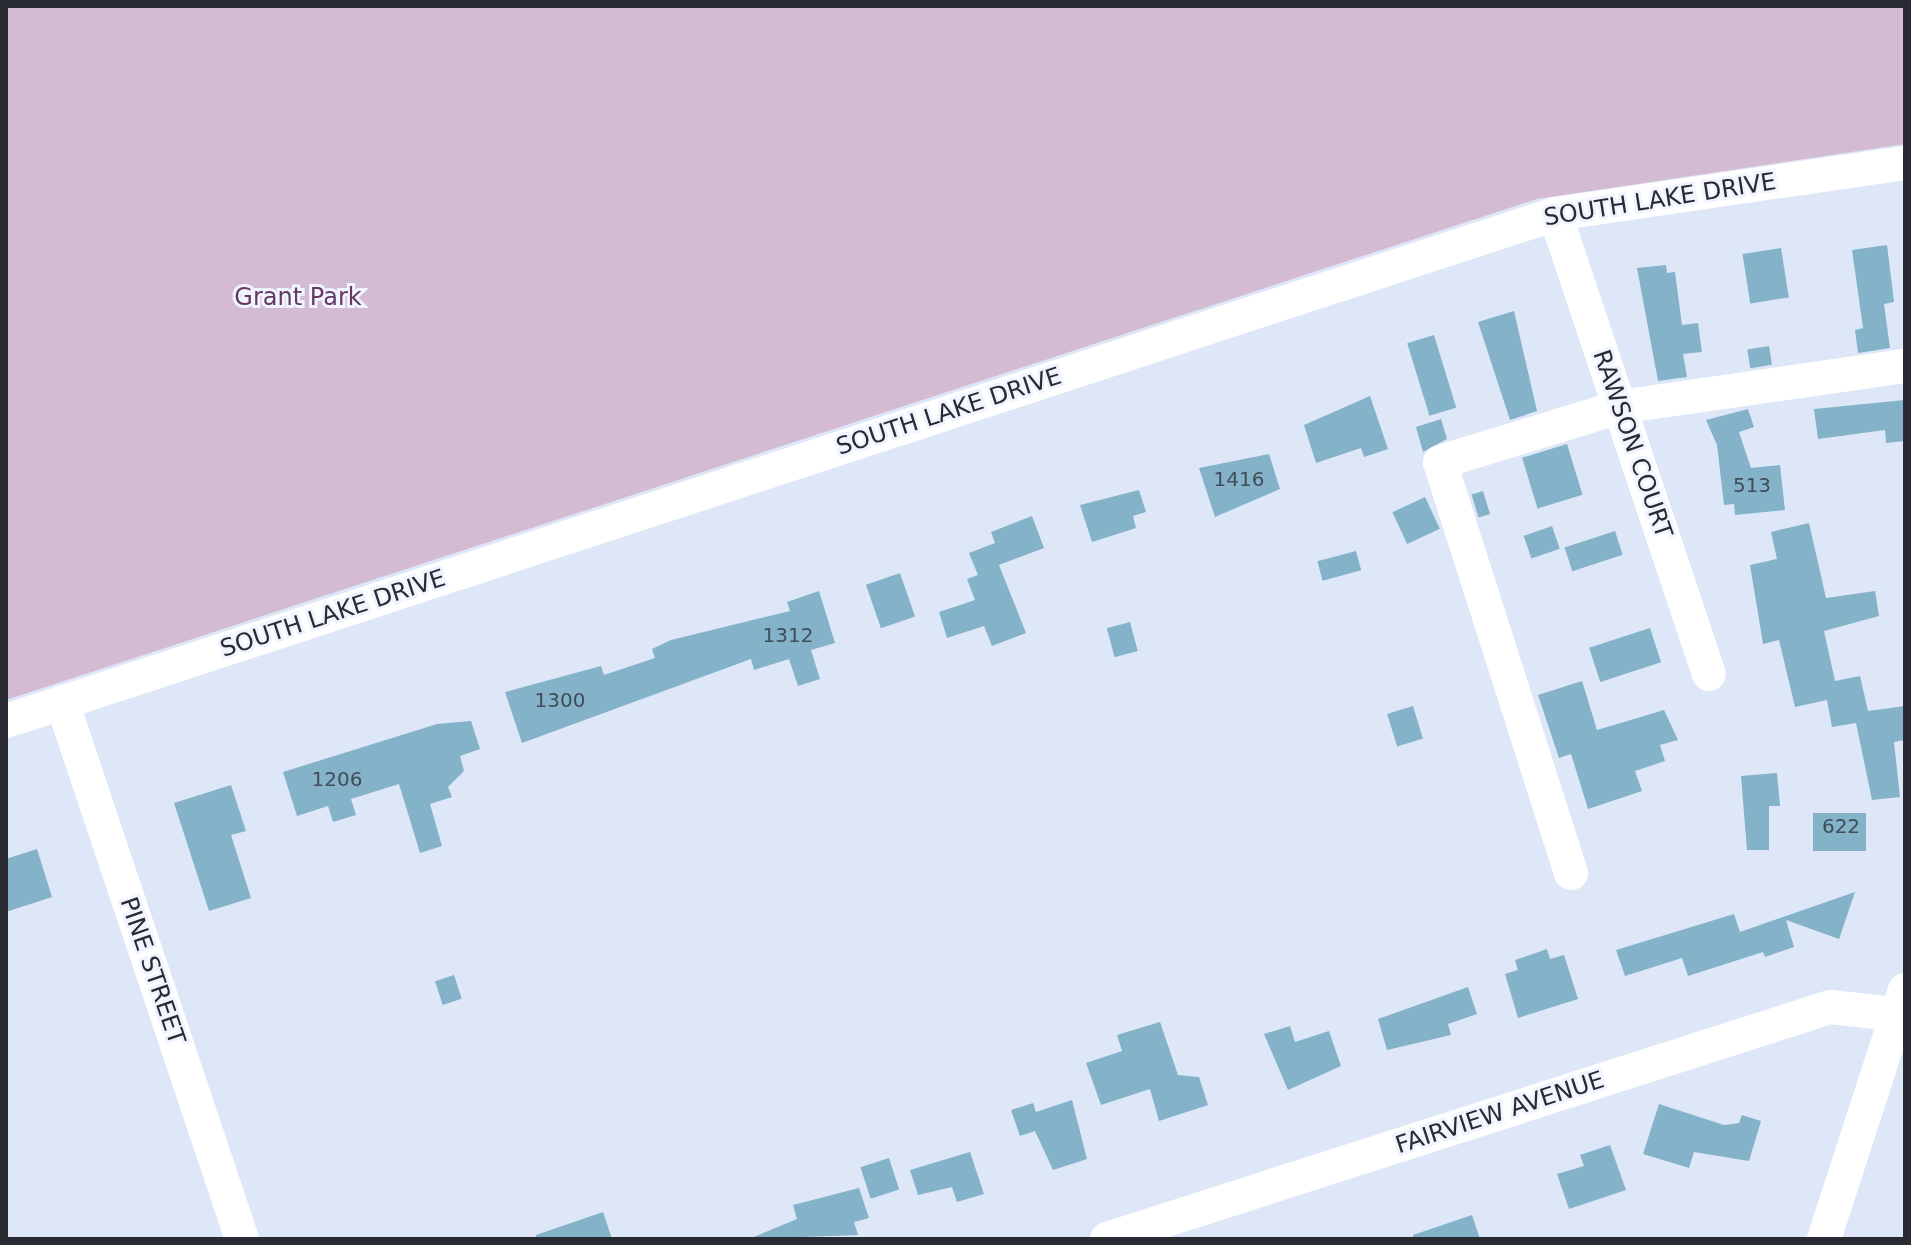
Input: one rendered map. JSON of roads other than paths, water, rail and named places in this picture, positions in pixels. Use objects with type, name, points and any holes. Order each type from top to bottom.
[{"type":"street","name":"SOUTH LAKE DRIVE","points":[[6,721],[1555,214],[1905,163]]},
{"type":"street","name":"RAWSON COURT","points":[[1555,214],[1709,674]]},
{"type":"street","points":[[1571,873],[1440,462],[1620,407],[1905,366]]},
{"type":"street","name":"PINE STREET","points":[[62,702],[242,1239]]},
{"type":"street","points":[[1824,1239],[1900,1002]]},
{"type":"street","name":"FAIRVIEW AVENUE","points":[[1107,1239],[1830,1007],[1900,1002]]},
{"type":"park label","name":"Grant Park","points":[[298,298]]}]
